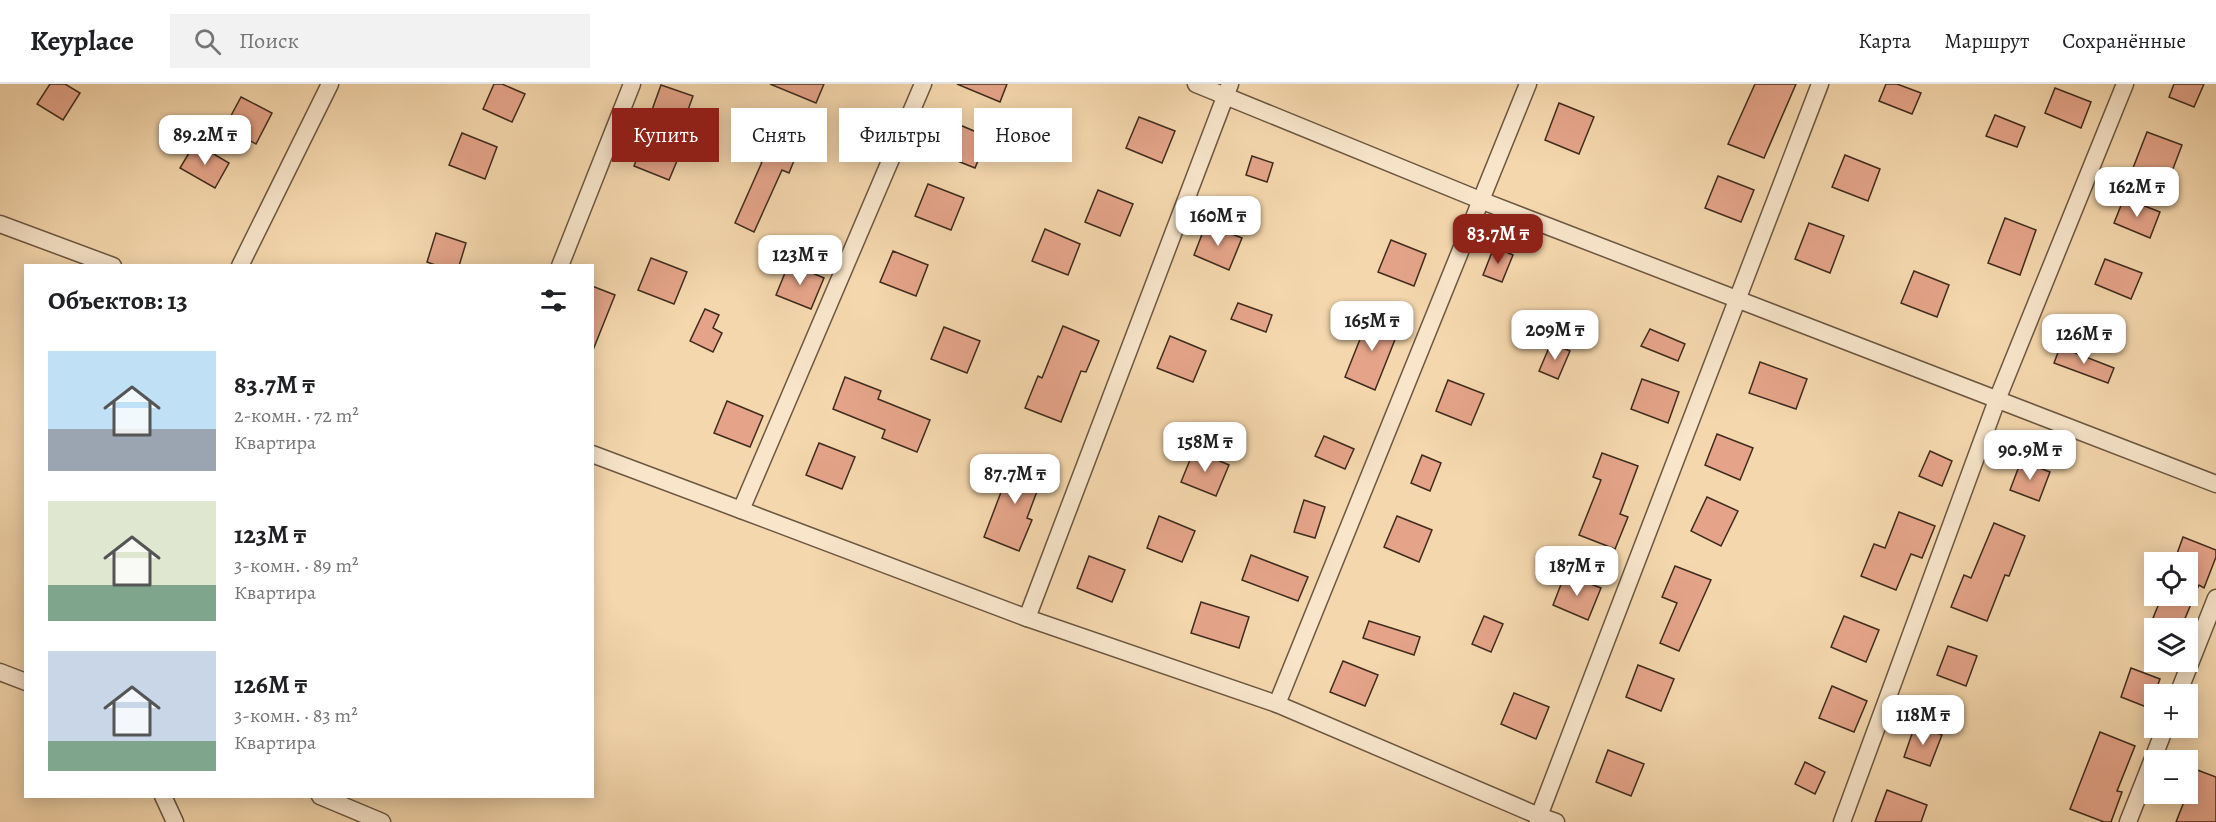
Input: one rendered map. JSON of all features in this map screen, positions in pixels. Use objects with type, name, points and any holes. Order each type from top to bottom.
[{"type":"street","points":[[241,264],[330,84]]},
{"type":"street","points":[[562,264],[632,84]]},
{"type":"street","points":[[741,510],[923,84]]},
{"type":"street","points":[[1196,84],[1228,90],[1480,200],[2216,484]]},
{"type":"street","points":[[1277,704],[1528,84]]},
{"type":"street","points":[[1539,819],[1820,84]]},
{"type":"street","points":[[1842,822],[1997,400],[2125,84]]},
{"type":"street","points":[[1027,618],[1228,90]]},
{"type":"street","points":[[0,224],[108,264]]},
{"type":"street","points":[[594,455],[1027,618],[1277,704],[1539,819],[1557,822]]},
{"type":"street","points":[[2182,684],[2216,598]]},
{"type":"street","points":[[0,672],[24,681]]},
{"type":"street","points":[[2128,822],[2161,738]]},
{"type":"street","points":[[164,798],[175,822]]},
{"type":"street","points":[[325,798],[382,822]]},
{"type":"building","points":[[50,84],[65,84],[80,93],[63,120],[37,104]]},
{"type":"building","points":[[494,84],[502,84],[525,94],[512,122],[483,109]]},
{"type":"building","points":[[770,84],[824,84],[816,103]]},
{"type":"building","points":[[957,84],[1007,84],[1000,102]]},
{"type":"building","points":[[1755,84],[1796,84],[1764,158],[1728,144]]},
{"type":"building","points":[[1886,84],[1897,84],[1921,93],[1912,114],[1879,101]]},
{"type":"building","points":[[2174,84],[2204,84],[2194,107],[2169,97]]},
{"type":"building","points":[[661,85],[693,96],[689,108],[653,108]]},
{"type":"building","points":[[2055,88],[2091,102],[2081,128],[2045,113]]},
{"type":"building","points":[[241,97],[272,113],[256,144],[225,127]]},
{"type":"building","points":[[1559,103],[1594,117],[1579,154],[1545,140]]},
{"type":"building","points":[[1995,115],[2025,127],[2017,147],[1986,136]]},
{"type":"building","points":[[1139,117],[1175,131],[1162,163],[1126,148]]},
{"type":"building","points":[[962,126],[974,131],[974,162],[978,162],[975,168],[960,162],[962,162]]},
{"type":"building","points":[[2147,132],[2182,145],[2168,182],[2133,168]]},
{"type":"building","points":[[462,133],[497,147],[485,179],[449,165]]},
{"type":"building","points":[[195,143],[229,163],[215,188],[180,168]]},
{"type":"building","points":[[1845,155],[1880,169],[1868,201],[1832,187]]},
{"type":"building","points":[[1252,156],[1273,163],[1267,182],[1246,175]]},
{"type":"building","points":[[636,162],[677,162],[669,180],[634,166]]},
{"type":"building","points":[[762,162],[793,162],[789,173],[782,170],[754,232],[735,223]]},
{"type":"building","points":[[1718,176],[1754,190],[1741,222],[1705,208]]},
{"type":"building","points":[[928,184],[964,198],[951,230],[915,216]]},
{"type":"building","points":[[1098,190],[1133,204],[1120,236],[1085,222]]},
{"type":"building","points":[[2124,198],[2160,212],[2150,238],[2114,223]]},
{"type":"building","points":[[2005,218],[2036,230],[2020,275],[1988,263]]},
{"type":"building","points":[[1809,223],[1844,236],[1830,273],[1795,259]]},
{"type":"building","points":[[1206,224],[1242,238],[1229,270],[1194,255]]},
{"type":"building","points":[[1045,229],[1080,244],[1068,275],[1032,261]]},
{"type":"building","points":[[436,233],[466,243],[460,264],[427,262]]},
{"type":"building","points":[[1391,240],[1426,254],[1414,286],[1378,272]]},
{"type":"building","points":[[1494,247],[1513,255],[1502,282],[1483,275]]},
{"type":"building","points":[[893,251],[928,265],[916,296],[880,282]]},
{"type":"building","points":[[651,258],[687,272],[674,304],[638,290]]},
{"type":"building","points":[[2105,259],[2142,273],[2131,299],[2095,284]]},
{"type":"building","points":[[789,263],[824,278],[811,309],[776,295]]},
{"type":"building","points":[[1914,271],[1949,285],[1937,317],[1901,303]]},
{"type":"building","points":[[594,287],[615,295],[594,348]]},
{"type":"building","points":[[1238,303],[1272,315],[1266,332],[1231,319]]},
{"type":"building","points":[[705,309],[719,315],[713,328],[722,333],[713,352],[690,341]]},
{"type":"building","points":[[1370,314],[1400,327],[1375,390],[1345,377]]},
{"type":"building","points":[[1063,326],[1099,341],[1086,372],[1081,371],[1061,422],[1025,408],[1038,376],[1042,378]]},
{"type":"building","points":[[944,327],[980,341],[967,373],[931,359]]},
{"type":"building","points":[[1650,329],[1685,344],[1678,361],[1641,346]]},
{"type":"building","points":[[1170,336],[1206,351],[1193,382],[1157,368]]},
{"type":"building","points":[[1551,343],[1570,351],[1558,379],[1539,371]]},
{"type":"building","points":[[2060,347],[2114,368],[2108,383],[2054,363]]},
{"type":"building","points":[[1760,362],[1807,379],[1796,409],[1749,393]]},
{"type":"building","points":[[845,377],[881,391],[878,399],[930,420],[917,452],[882,438],[885,430],[833,409]]},
{"type":"building","points":[[1642,379],[1679,392],[1668,423],[1631,409]]},
{"type":"building","points":[[1448,380],[1484,394],[1471,425],[1436,411]]},
{"type":"building","points":[[727,401],[763,416],[750,447],[714,433]]},
{"type":"building","points":[[1717,434],[1753,448],[1740,480],[1705,465]]},
{"type":"building","points":[[1324,436],[1354,449],[1345,469],[1315,456]]},
{"type":"building","points":[[819,443],[855,457],[842,489],[806,475]]},
{"type":"building","points":[[1194,450],[1229,465],[1216,496],[1181,482]]},
{"type":"building","points":[[1930,451],[1952,461],[1942,486],[1919,476]]},
{"type":"building","points":[[1602,453],[1638,466],[1620,514],[1628,517],[1615,549],[1579,535],[1601,480],[1593,477]]},
{"type":"building","points":[[1422,455],[1441,463],[1430,491],[1411,483]]},
{"type":"building","points":[[1014,458],[1045,470],[1027,518],[1032,520],[1019,551],[984,537]]},
{"type":"building","points":[[2021,461],[2050,472],[2039,501],[2010,490]]},
{"type":"building","points":[[1707,497],[1738,511],[1721,546],[1691,531]]},
{"type":"building","points":[[1304,500],[1325,507],[1315,538],[1294,532]]},
{"type":"building","points":[[1899,512],[1935,526],[1922,558],[1911,554],[1896,590],[1861,576],[1874,544],[1885,548]]},
{"type":"building","points":[[1159,516],[1195,531],[1182,562],[1147,548]]},
{"type":"building","points":[[1397,516],[1432,530],[1419,562],[1384,547]]},
{"type":"building","points":[[1994,523],[2025,536],[2009,576],[2005,575],[1987,621],[1951,607],[1964,575],[1971,578]]},
{"type":"building","points":[[2183,537],[2216,550],[2216,557],[2204,588],[2199,585],[2198,587],[2198,552],[2178,552]]},
{"type":"building","points":[[1251,555],[1308,577],[1298,601],[1242,580]]},
{"type":"building","points":[[1089,556],[1125,570],[1112,602],[1077,588]]},
{"type":"building","points":[[1675,566],[1711,580],[1679,651],[1660,643],[1677,603],[1662,597]]},
{"type":"building","points":[[1565,574],[1601,588],[1588,620],[1553,605]]},
{"type":"building","points":[[1201,602],[1249,617],[1239,648],[1191,633]]},
{"type":"building","points":[[2158,606],[2190,606],[2185,618],[2153,618]]},
{"type":"building","points":[[1484,616],[1503,624],[1491,652],[1472,644]]},
{"type":"building","points":[[1844,616],[1879,630],[1866,662],[1831,647]]},
{"type":"building","points":[[1369,621],[1420,637],[1414,655],[1363,638]]},
{"type":"building","points":[[1948,646],[1977,656],[1966,686],[1937,675]]},
{"type":"building","points":[[1343,661],[1378,675],[1365,706],[1330,692]]},
{"type":"building","points":[[1638,665],[1674,679],[1661,711],[1626,697]]},
{"type":"building","points":[[2131,668],[2160,679],[2158,684],[2144,684],[2144,706],[2121,697]]},
{"type":"building","points":[[1832,686],[1867,701],[1854,732],[1819,718]]},
{"type":"building","points":[[1514,693],[1549,707],[1536,739],[1501,724]]},
{"type":"building","points":[[1915,725],[1942,735],[1930,766],[1904,757]]},
{"type":"building","points":[[2100,732],[2135,746],[2117,791],[2122,792],[2111,822],[2104,822],[2070,809]]},
{"type":"building","points":[[1608,750],[1644,764],[1631,796],[1596,782]]},
{"type":"building","points":[[1805,762],[1825,772],[1815,794],[1795,784]]},
{"type":"building","points":[[2198,770],[2216,777],[2216,822],[2176,822],[2183,804],[2198,804]]},
{"type":"building","points":[[1887,790],[1927,805],[1921,822],[1875,822]]}]
